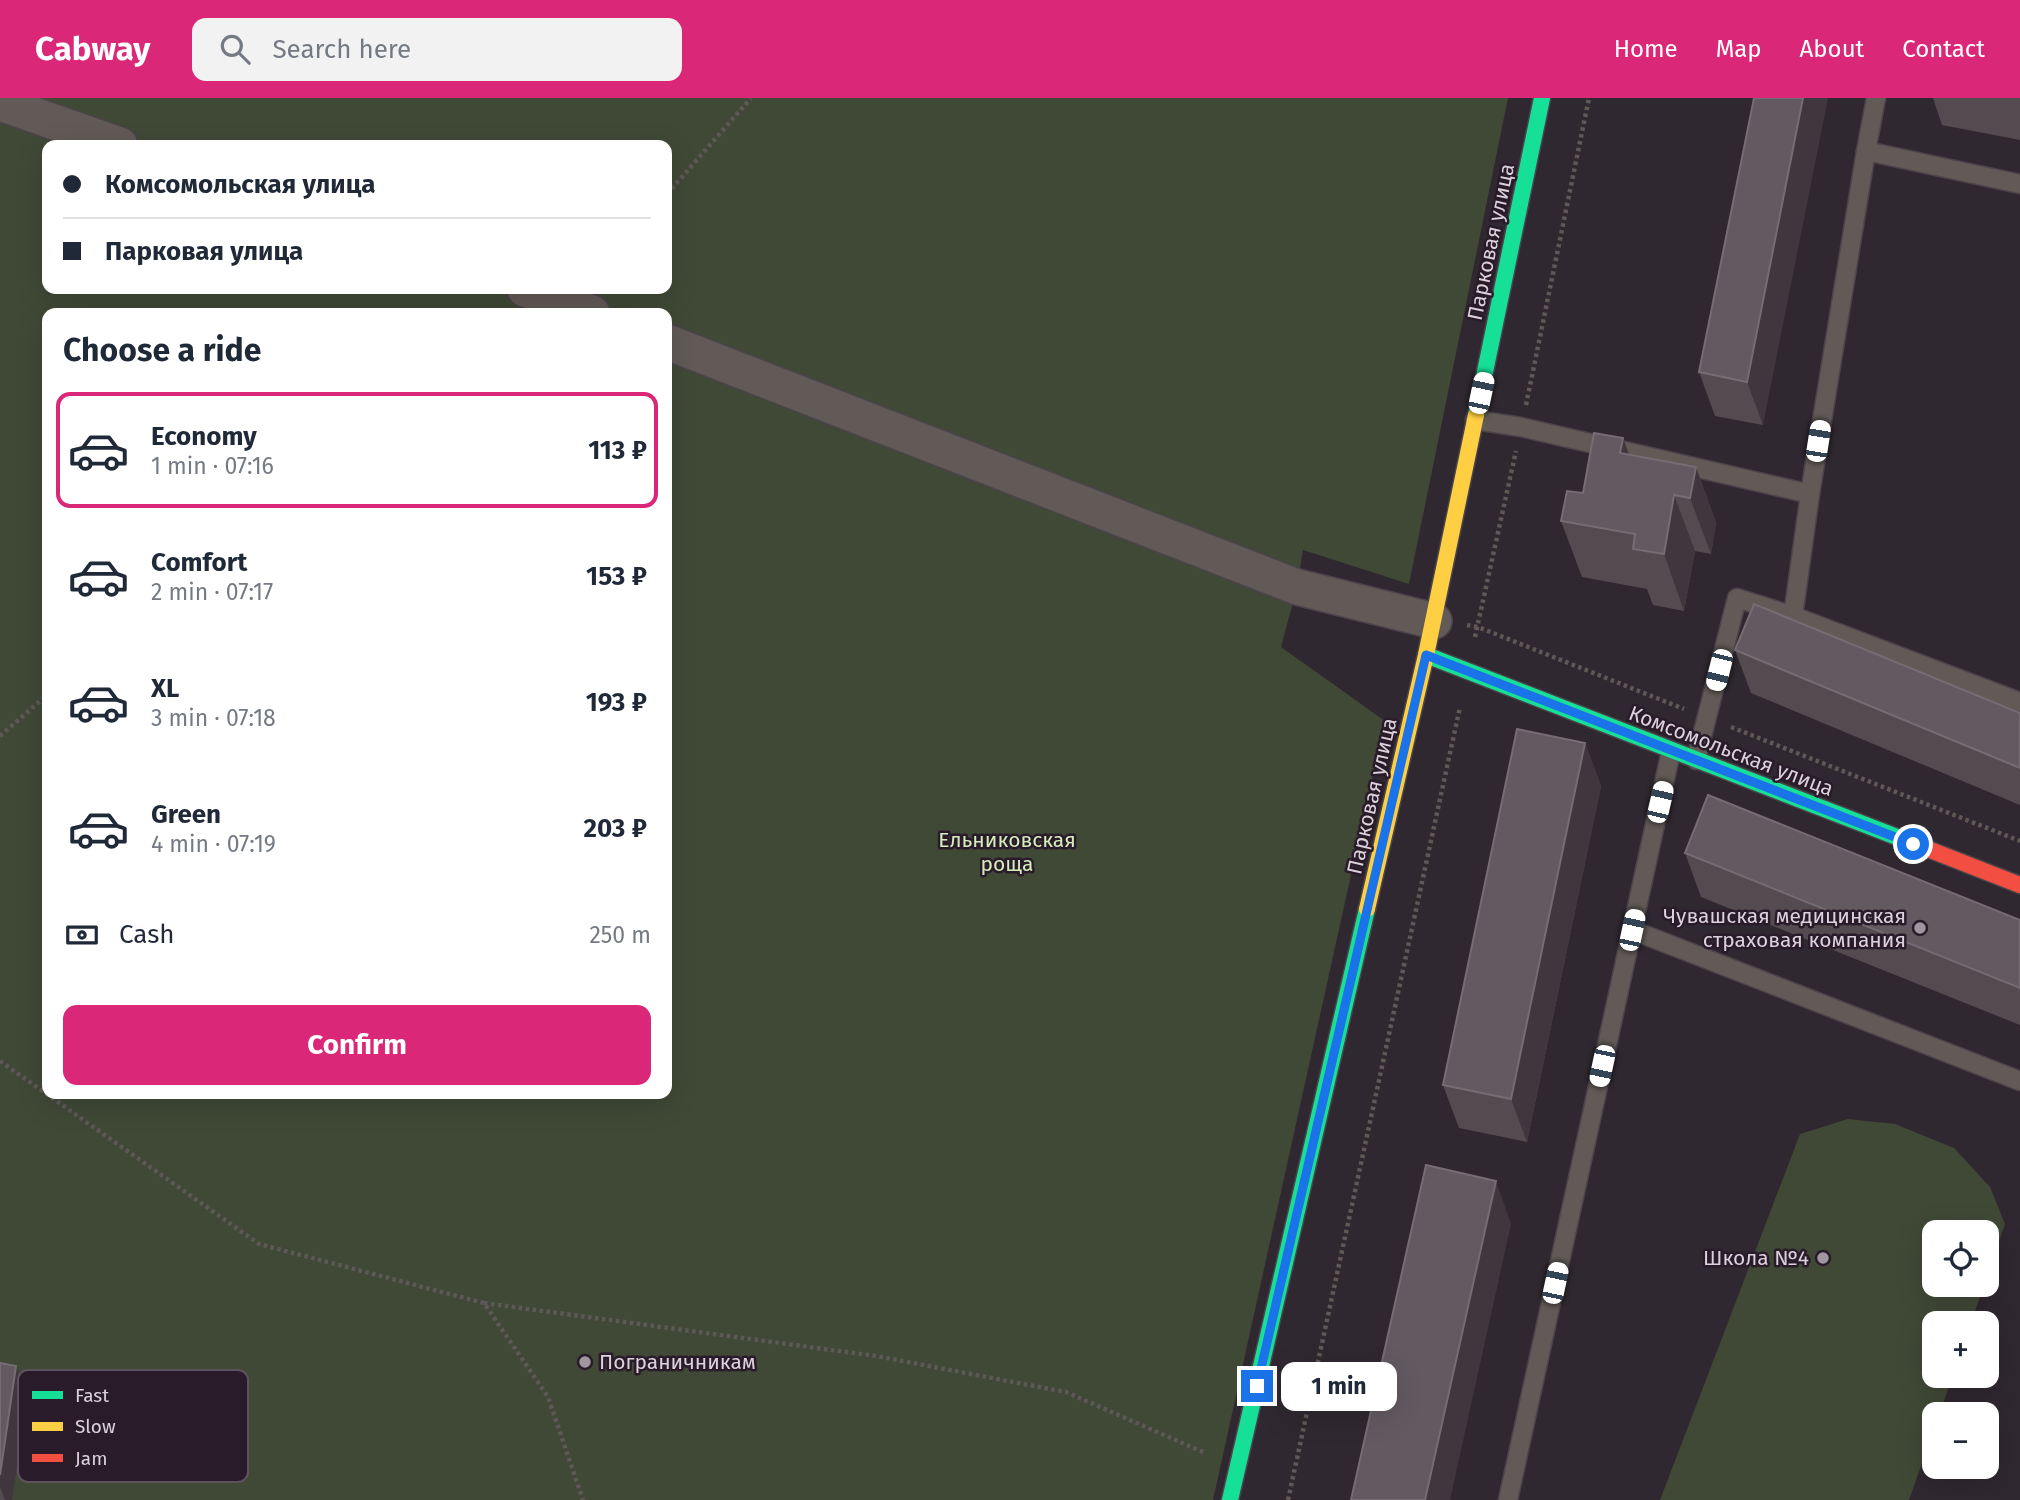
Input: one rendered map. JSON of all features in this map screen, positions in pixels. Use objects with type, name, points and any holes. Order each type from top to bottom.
[{"type":"street","name":"Парковая улица","points":[[1230,1500],[1434,621],[1542,98]]},
{"type":"street","points":[[0,103],[106,140]]},
{"type":"street","points":[[539,294],[578,308]]},
{"type":"street","points":[[672,344],[1297,587],[1434,621]]},
{"type":"street","name":"Комсомольская улица","points":[[1426,655],[2020,885]]},
{"type":"lane","points":[[1793,616],[1810,494],[1876,98]]},
{"type":"lane","points":[[1866,151],[2020,184]]},
{"type":"lane","points":[[1475,420],[1521,427],[1810,494]]},
{"type":"lane","points":[[1696,760],[1737,598],[1793,616],[2020,702]]},
{"type":"lane","points":[[1508,1500],[1671,751]]},
{"type":"lane","points":[[1632,930],[2020,1082]]},
{"type":"path","points":[[672,188],[751,98]]},
{"type":"path","points":[[1288,1500],[1521,427],[1589,98]]},
{"type":"path","points":[[1478,627],[2020,841]]},
{"type":"path","points":[[0,736],[42,699]]},
{"type":"path","points":[[0,1061],[42,1091]]},
{"type":"path","points":[[54,1099],[258,1244],[484,1303],[876,1356],[1066,1392],[1239,1465]]},
{"type":"path","points":[[484,1303],[548,1397],[583,1500]]},
{"type":"green space","name":"Ельниковская роща","points":[[0,98],[1508,98],[1409,584],[1303,550],[1297,587],[1281,647],[1385,721],[1213,1500],[0,1500]]},
{"type":"green space","name":"Школа №4","points":[[1848,1119],[1895,1124],[1954,1148],[1990,1187],[2005,1224],[1999,1241],[1999,1220],[1922,1220],[1922,1297],[1980,1297],[1975,1311],[1922,1311],[1922,1388],[1949,1388],[1943,1402],[1922,1402],[1922,1463],[1909,1500],[1660,1500],[1800,1134]]},
{"type":"building","points":[[1754,98],[1803,98],[1747,382],[1699,372]]},
{"type":"building","points":[[1594,433],[1623,438],[1620,453],[1696,467],[1690,498],[1674,495],[1664,554],[1633,549],[1635,534],[1561,521],[1567,491],[1583,493]]},
{"type":"building","points":[[1754,604],[2020,713],[2020,768],[1735,650]]},
{"type":"building","points":[[1517,729],[1585,743],[1511,1099],[1443,1085]]},
{"type":"building","points":[[1708,795],[2020,920],[2020,988],[1685,853]]},
{"type":"building","points":[[1426,1165],[1496,1181],[1425,1500],[1351,1500]]},
{"type":"building","points":[[0,1363],[16,1366],[0,1475]]},
{"type":"traffic: fast","points":[[1476,415],[1542,98]]},
{"type":"traffic: fast","points":[[1426,655],[1915,844]]},
{"type":"traffic: fast","points":[[1230,1500],[1367,909]]},
{"type":"traffic: slow","points":[[1367,909],[1426,655],[1476,415]]},
{"type":"traffic: jam","points":[[1915,844],[2020,885]]},
{"type":"place","name":"Чувашская медицинская страховая компания","points":[[1920,928]]},
{"type":"place","name":"Школа №4","points":[[1823,1258]]},
{"type":"place","name":"Пограничникам","points":[[585,1362]]},
{"type":"route","points":[[1257,1386],[1426,655],[1913,844]]}]
